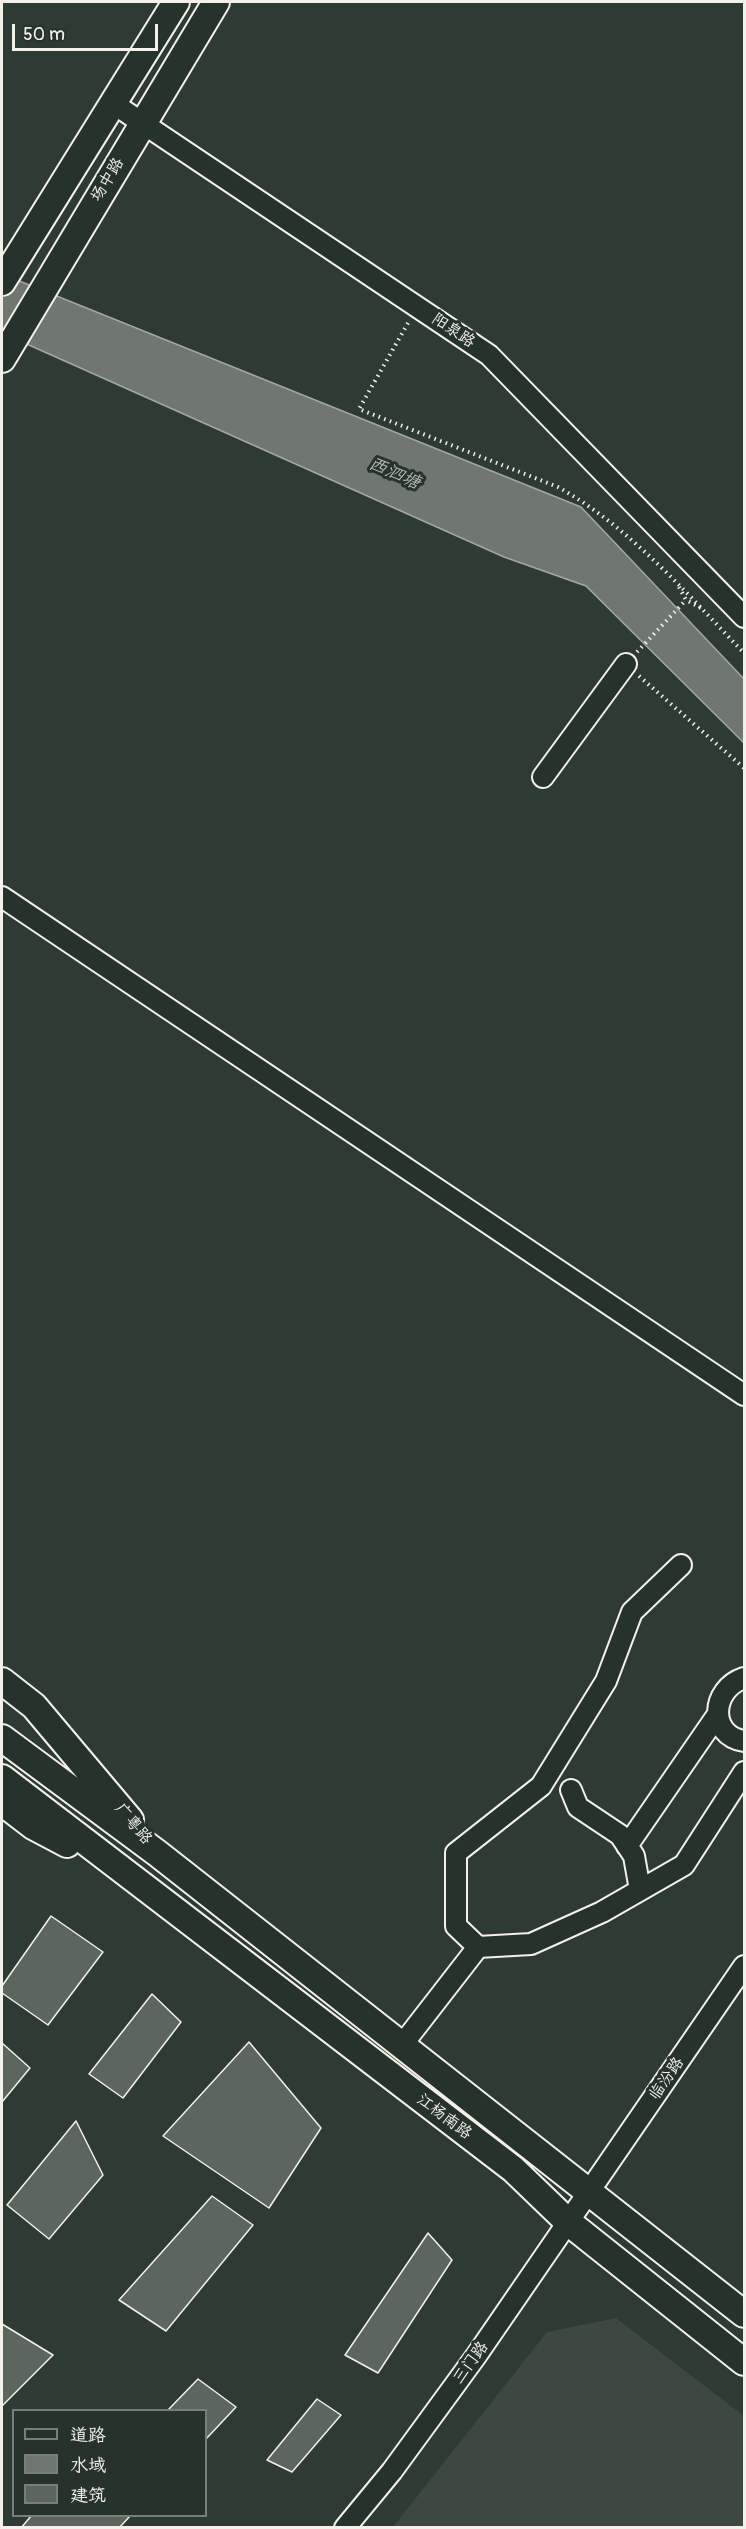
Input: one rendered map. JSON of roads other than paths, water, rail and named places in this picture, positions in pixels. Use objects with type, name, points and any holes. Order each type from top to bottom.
[{"type":"main road","points":[[8,272],[176,2]]},
{"type":"main road","name":"场中路","points":[[2,359],[216,2]]},
{"type":"main road","name":"广粤路","points":[[2,1681],[34,1706],[158,1853]]},
{"type":"main road","name":"广粤路","points":[[2,1738],[158,1853]]},
{"type":"main road","points":[[2,1778],[135,1883]]},
{"type":"main road","points":[[2,1802],[33,1826],[135,1883]]},
{"type":"main road","name":"江杨南路","points":[[158,1853],[744,2314]]},
{"type":"main road","name":"江杨南路","points":[[135,1883],[513,2169],[568,2222],[744,2362]]},
{"type":"street","name":"阳泉路","points":[[114,104],[489,355],[742,611]]},
{"type":"street","points":[[543,777],[630,659]]},
{"type":"street","points":[[2,897],[744,1395]]},
{"type":"street","points":[[681,1565],[632,1612],[606,1681],[541,1786],[456,1853],[456,1926],[478,1947],[531,1944],[602,1912],[684,1865],[744,1772]]},
{"type":"street","points":[[627,1846],[718,1714],[721,1695],[727,1688],[744,1678]]},
{"type":"street","points":[[718,1714],[723,1727],[730,1735],[744,1741]]},
{"type":"street","points":[[571,1790],[578,1808],[620,1836],[634,1856],[640,1890]]},
{"type":"street","points":[[402,2045],[478,1947]]},
{"type":"street","name":"临汾路","points":[[589,2192],[744,1966]]},
{"type":"street","name":"三门路","points":[[345,2528],[392,2471],[469,2365],[589,2192]]},
{"type":"water","name":"西泗塘","points":[[2,274],[581,507],[744,679],[744,743],[586,586],[504,557],[2,333]]}]
